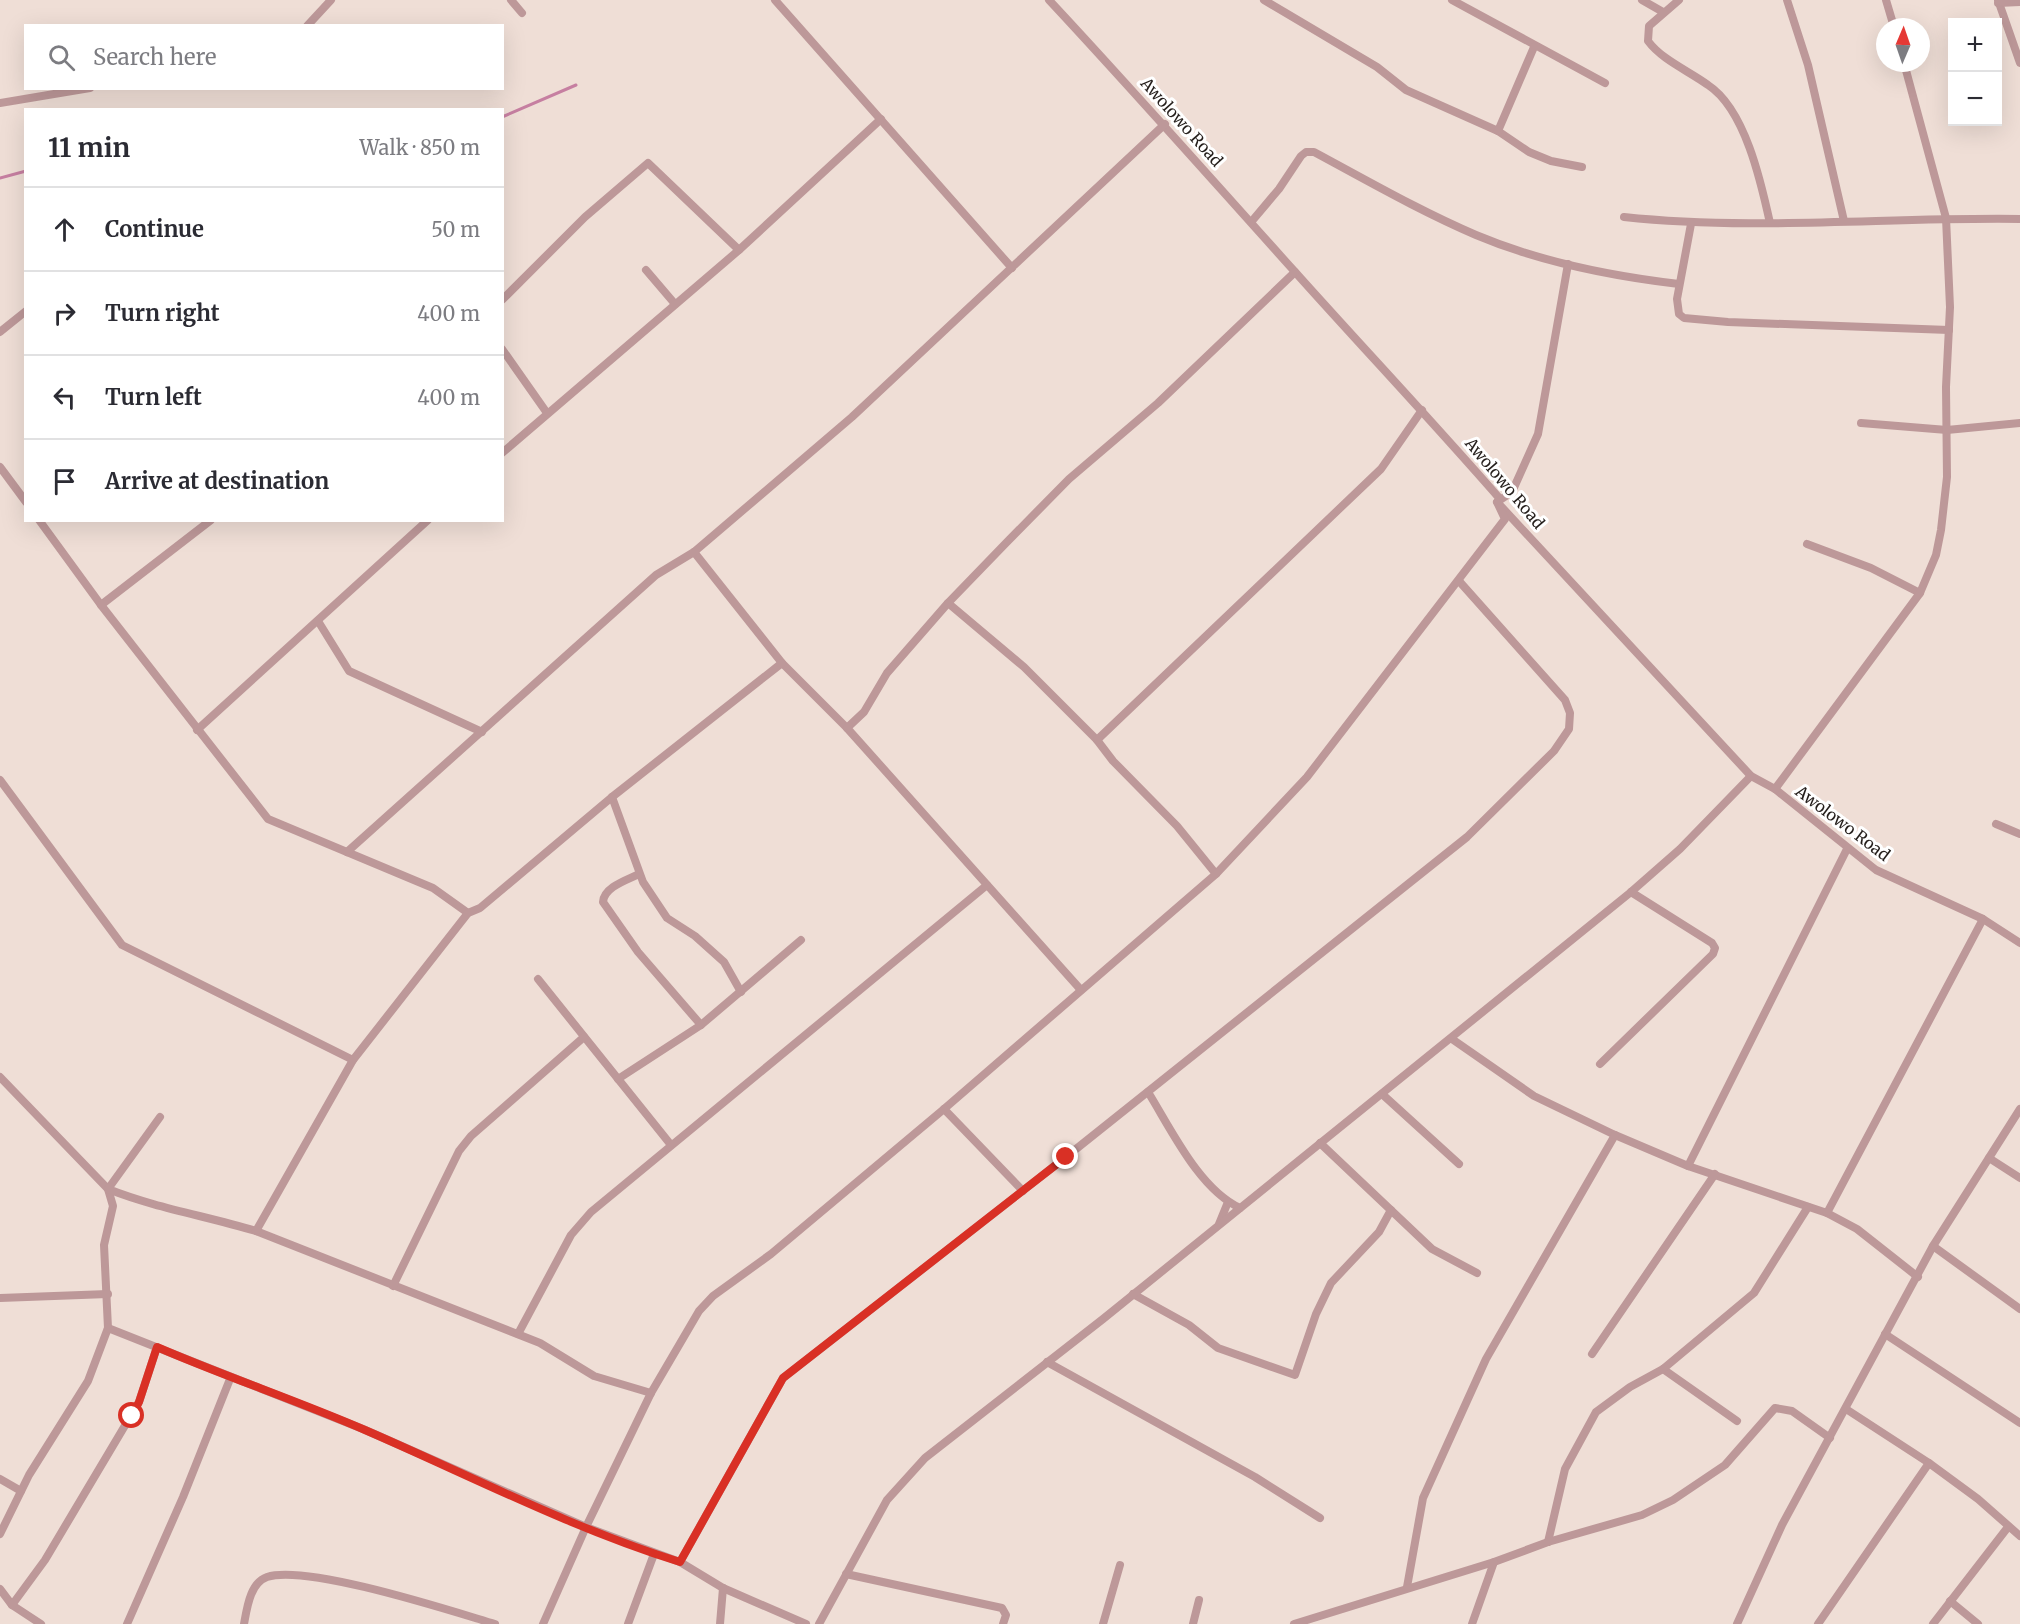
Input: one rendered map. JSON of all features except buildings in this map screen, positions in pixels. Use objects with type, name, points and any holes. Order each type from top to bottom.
[{"type":"street","points":[[309,24],[331,0]]},
{"type":"street","points":[[511,0],[522,13]]},
{"type":"street","points":[[775,0],[1012,268]]},
{"type":"street","name":"Awolowo Road","points":[[1048,0],[1165,124],[1295,272],[1422,410],[1500,499],[1497,502],[1751,776],[1775,789],[1847,849],[1893,879],[1983,920],[2020,943]]},
{"type":"street","points":[[1264,0],[1377,67],[1406,90],[1498,131],[1536,155],[1551,161],[1582,166]]},
{"type":"street","points":[[1452,0],[1534,47],[1605,83]]},
{"type":"street","points":[[1642,0],[1663,12]]},
{"type":"street","points":[[1679,0],[1648,26],[1648,41],[1687,72],[1710,86],[1726,102],[1740,126],[1762,186],[1770,223]]},
{"type":"street","points":[[1787,0],[1808,65],[1844,221]]},
{"type":"street","points":[[1886,0],[1891,18]]},
{"type":"street","points":[[2020,2],[1998,1],[2020,63]]},
{"type":"street","points":[[1498,131],[1534,47]]},
{"type":"street","points":[[1775,789],[1920,593],[1936,555],[1941,530],[1947,477],[1949,330],[1946,218],[1906,72]]},
{"type":"street","points":[[0,103],[78,90]]},
{"type":"street","points":[[504,451],[739,250],[881,119]]},
{"type":"street","points":[[347,852],[656,575],[694,552],[852,417],[1165,124]]},
{"type":"street","points":[[1252,221],[1279,189],[1301,156],[1306,152],[1314,152],[1419,209],[1478,236],[1568,264],[1635,279],[1679,284]]},
{"type":"street","points":[[504,298],[585,217],[648,163],[739,250]]},
{"type":"street","points":[[1624,217],[1691,224],[1946,218],[2020,219]]},
{"type":"street","points":[[1691,224],[1679,284],[1677,307],[1678,314],[1684,318],[1773,325],[1949,330]]},
{"type":"street","points":[[543,1624],[585,1527],[651,1394],[699,1311],[713,1296],[771,1254],[944,1109],[1216,874],[1307,777],[1459,581],[1505,519],[1497,502],[1512,492],[1538,434],[1568,264]]},
{"type":"street","points":[[646,270],[675,304]]},
{"type":"street","points":[[847,728],[864,712],[887,673],[948,603],[1070,479],[1158,403],[1295,272]]},
{"type":"street","points":[[0,332],[24,313]]},
{"type":"street","points":[[504,352],[547,413]]},
{"type":"street","points":[[1097,740],[1381,470],[1422,410]]},
{"type":"street","points":[[1861,423],[1947,430],[2020,423]]},
{"type":"street","points":[[0,467],[24,499]]},
{"type":"street","points":[[40,522],[101,605],[268,819],[347,852],[365,862],[433,888],[468,913]]},
{"type":"street","points":[[101,605],[208,522]]},
{"type":"street","points":[[197,730],[426,522]]},
{"type":"street","points":[[1807,544],[1871,568],[1920,593]]},
{"type":"street","points":[[694,552],[782,663],[847,728],[1081,990]]},
{"type":"street","points":[[680,1562],[783,1378],[1023,1191],[1467,837],[1554,751],[1569,729],[1570,713],[1565,700],[1459,581]]},
{"type":"street","points":[[948,603],[1024,667],[1097,740],[1113,761],[1177,826],[1216,874]]},
{"type":"street","points":[[318,621],[349,671],[482,732]]},
{"type":"street","points":[[256,1231],[353,1060],[468,913],[480,908],[612,797],[782,663]]},
{"type":"street","points":[[819,1624],[887,1500],[925,1458],[1452,1040],[1680,849],[1751,776]]},
{"type":"street","points":[[0,780],[122,945],[353,1060]]},
{"type":"street","points":[[612,797],[639,874],[667,918],[694,936],[724,962],[741,992]]},
{"type":"street","points":[[1996,824],[2020,834]]},
{"type":"street","points":[[1688,1166],[1847,849]]},
{"type":"street","points":[[639,874],[609,890],[603,896],[603,902],[638,952],[700,1025]]},
{"type":"street","points":[[518,1334],[572,1235],[591,1212],[987,885]]},
{"type":"street","points":[[1600,1064],[1713,954],[1715,948],[1712,943],[1631,892]]},
{"type":"street","points":[[1827,1213],[1983,920]]},
{"type":"street","points":[[618,1079],[700,1025],[801,940]]},
{"type":"street","points":[[538,979],[671,1145]]},
{"type":"street","points":[[393,1286],[459,1151],[471,1136],[584,1037]]},
{"type":"street","points":[[1452,1040],[1534,1096],[1615,1136],[1688,1166],[1827,1213],[1857,1229],[1918,1276]]},
{"type":"street","points":[[0,1077],[108,1190],[147,1205],[213,1218],[256,1231],[540,1343],[594,1376],[651,1394]]},
{"type":"street","points":[[1148,1092],[1199,1172],[1228,1202],[1240,1208]]},
{"type":"street","points":[[1382,1094],[1459,1164]]},
{"type":"street","points":[[944,1109],[1023,1191]]},
{"type":"street","points":[[1737,1624],[1782,1525],[1933,1246],[2020,1109]]},
{"type":"street","points":[[0,1534],[44,1449],[88,1381],[108,1328],[104,1245],[112,1206],[108,1190],[160,1117]]},
{"type":"street","points":[[1407,1587],[1423,1498],[1481,1370],[1615,1136]]},
{"type":"street","points":[[1320,1143],[1432,1249],[1477,1273]]},
{"type":"street","points":[[1989,1158],[2020,1178]]},
{"type":"street","points":[[1592,1354],[1715,1174]]},
{"type":"street","points":[[1219,1225],[1228,1202]]},
{"type":"street","points":[[1548,1542],[1565,1469],[1596,1412],[1630,1387],[1663,1369],[1754,1293],[1808,1207]]},
{"type":"street","points":[[1133,1294],[1189,1325],[1218,1348],[1295,1375],[1316,1314],[1331,1283],[1379,1232],[1390,1210]]},
{"type":"street","points":[[1933,1246],[2020,1309]]},
{"type":"street","points":[[0,1298],[108,1294]]},
{"type":"street","points":[[108,1328],[230,1379],[363,1429],[585,1527],[680,1562],[723,1588],[806,1624]]},
{"type":"street","points":[[1885,1334],[2020,1423]]},
{"type":"street","points":[[12,1605],[62,1533],[139,1402],[157,1347]]},
{"type":"street","points":[[1047,1362],[1255,1477],[1320,1518]]},
{"type":"street","points":[[1663,1369],[1737,1421]]},
{"type":"street","points":[[127,1624],[183,1497],[230,1379]]},
{"type":"street","points":[[1294,1624],[1309,1622],[1407,1587],[1642,1515],[1673,1500],[1725,1465],[1775,1408],[1792,1411],[1830,1438]]},
{"type":"street","points":[[1846,1409],[1929,1463],[1978,1499],[2020,1536]]},
{"type":"street","points":[[1818,1624],[1929,1463]]},
{"type":"street","points":[[0,1479],[21,1491]]},
{"type":"street","points":[[1933,1624],[2008,1527]]},
{"type":"street","points":[[628,1624],[654,1554]]},
{"type":"street","points":[[1472,1624],[1494,1562]]},
{"type":"street","points":[[1103,1624],[1120,1565]]},
{"type":"street","points":[[846,1574],[1002,1608],[1006,1615],[1004,1624]]},
{"type":"street","points":[[244,1624],[248,1602],[257,1584],[266,1577],[282,1575],[362,1587],[495,1624]]},
{"type":"street","points":[[720,1624],[723,1588]]},
{"type":"street","points":[[0,1589],[12,1605],[41,1624]]},
{"type":"street","points":[[1193,1624],[1200,1600]]},
{"type":"street","points":[[1950,1601],[1978,1624]]},
{"type":"waterway","points":[[504,116],[576,85]]},
{"type":"waterway","points":[[0,178],[24,172]]},
{"type":"route","points":[[132,1416],[139,1402],[157,1347],[230,1379],[363,1429],[585,1527],[680,1562],[783,1378],[1066,1157]]}]
